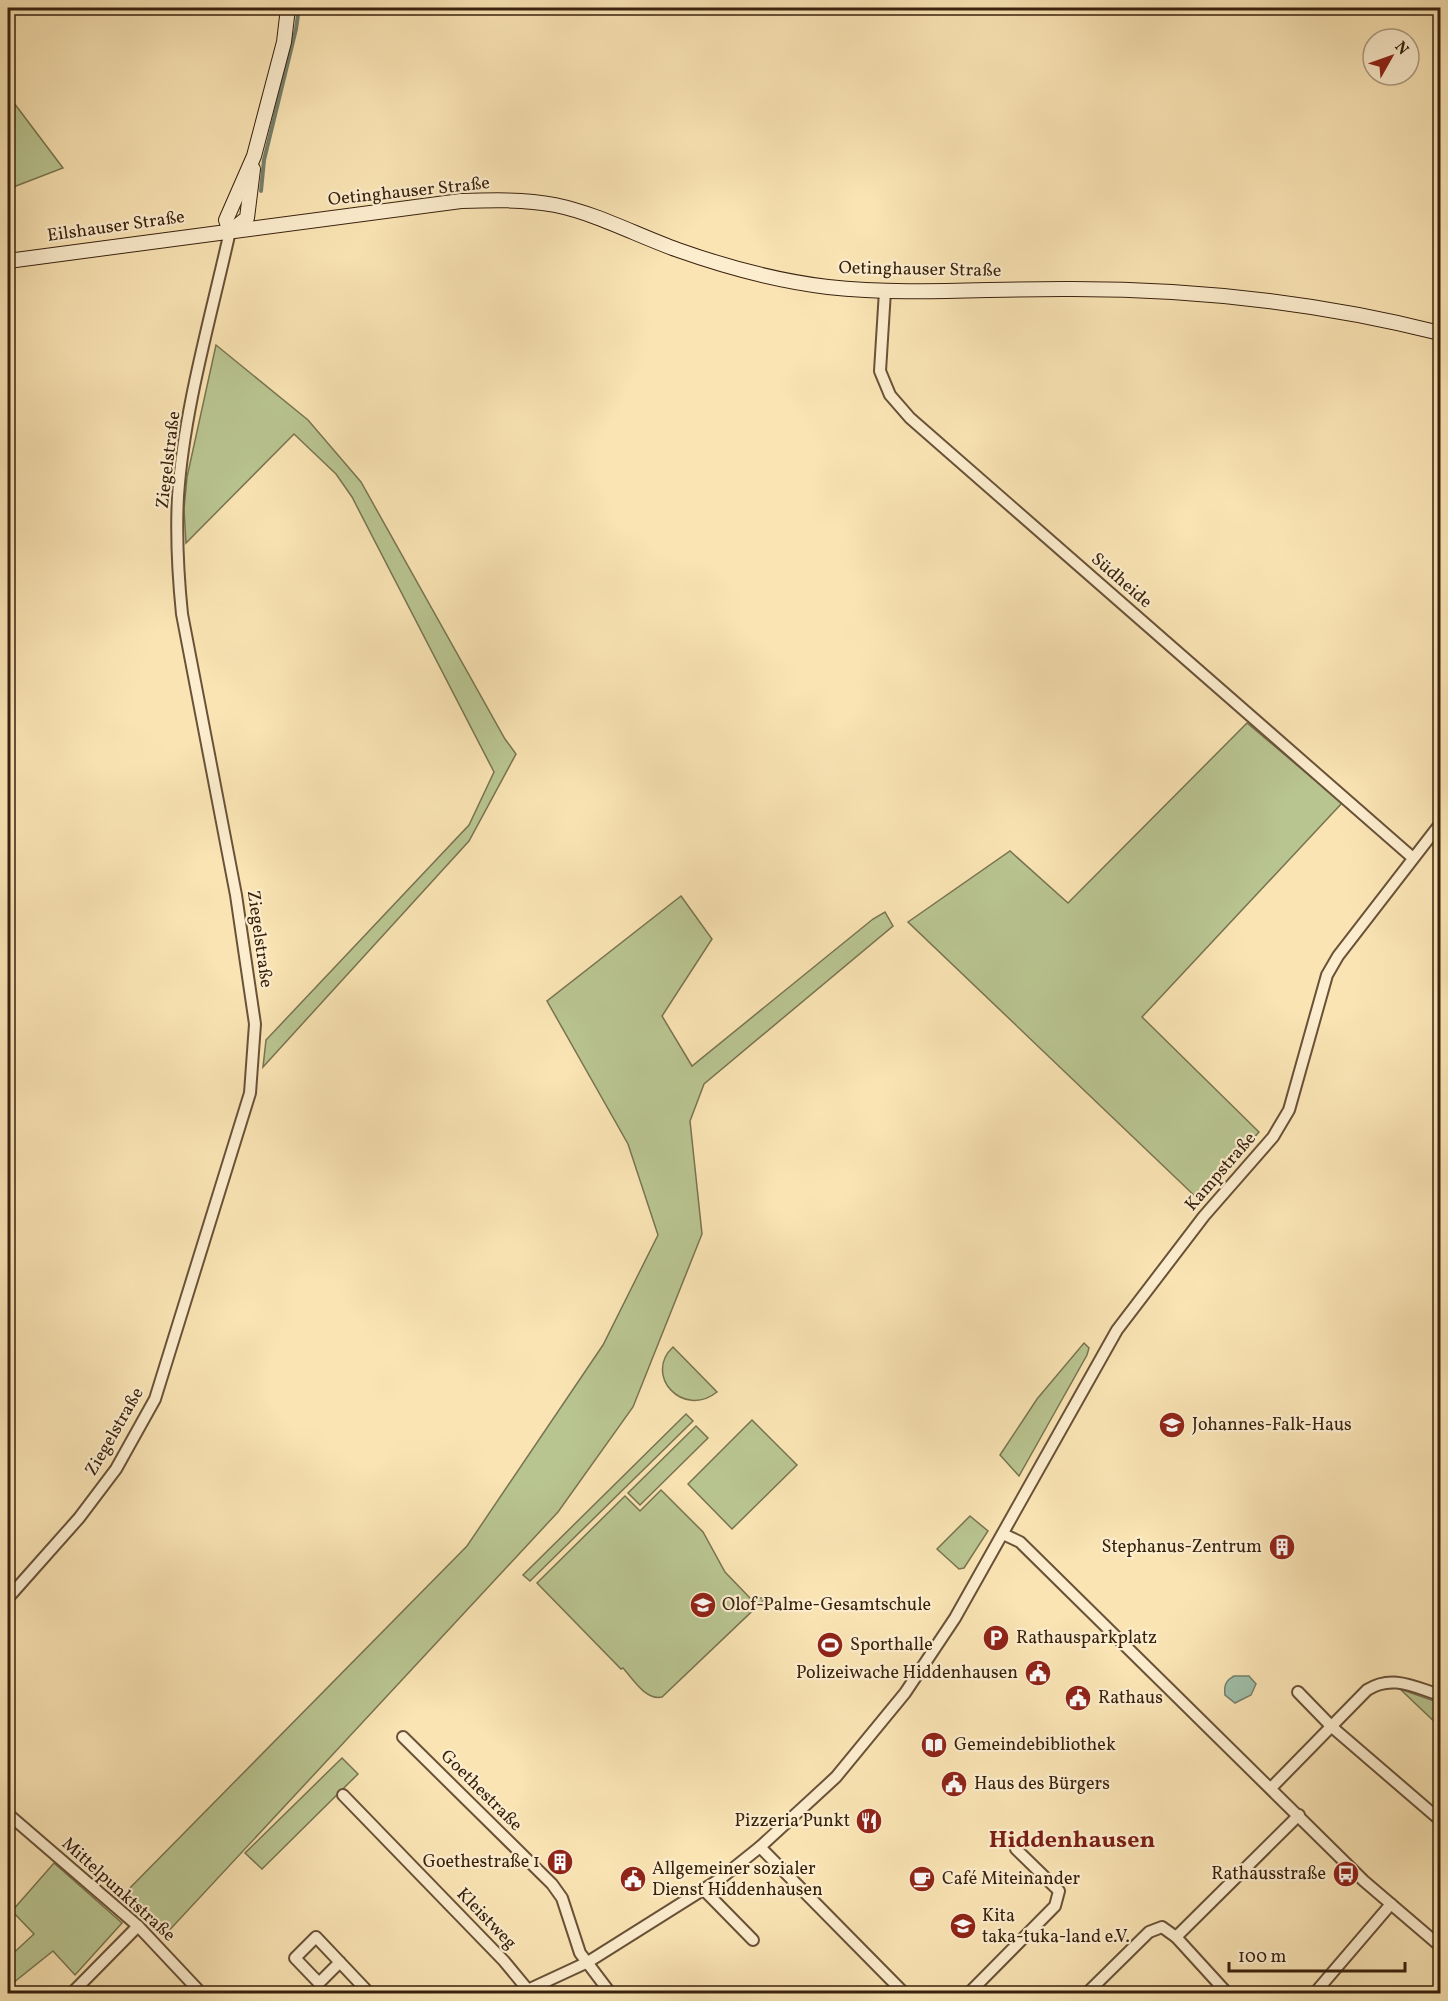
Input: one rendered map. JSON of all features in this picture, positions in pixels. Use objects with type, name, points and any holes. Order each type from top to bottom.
[{"type":"street","points":[[230,231],[226,220],[254,156],[284,42],[288,8]]},
{"type":"street","name":"Oetinghauser Straße","points":[[230,231],[460,201],[553,205],[603,219],[677,250],[741,270],[828,287],[885,291],[1074,289],[1168,291],[1362,315],[1440,333]]},
{"type":"street","name":"Eilshauser Straße","points":[[8,261],[230,231]]},
{"type":"street","name":"Ziegelstraße","points":[[8,1598],[79,1518],[116,1469],[155,1399],[250,1093],[255,1024],[236,895],[182,615],[178,578],[178,495],[188,427],[230,231]]},
{"type":"street","name":"Südheide","points":[[885,291],[880,371],[890,395],[910,418],[1413,858]]},
{"type":"street","name":"Kampstraße","points":[[523,1992],[588,1962],[703,1889],[760,1847],[836,1777],[911,1686],[956,1618],[1117,1330],[1167,1263],[1273,1137],[1289,1110],[1327,975],[1338,956],[1440,824]]},
{"type":"street","points":[[1003,1534],[1020,1542],[1364,1881],[1440,1946]]},
{"type":"street","points":[[1271,1788],[1367,1690],[1387,1680],[1440,1695]]},
{"type":"street","points":[[1298,1692],[1332,1727],[1440,1820]]},
{"type":"street","name":"Goethestraße","points":[[403,1737],[552,1884],[562,1898],[580,1953],[611,1994]]},
{"type":"street","name":"Kleistweg","points":[[343,1795],[504,1961],[523,1992]]},
{"type":"street","name":"Mittelpunktstraße","points":[[8,1814],[138,1926],[202,1994]]},
{"type":"street","points":[[1176,1937],[1299,1815]]},
{"type":"street","points":[[760,1847],[905,1994]]},
{"type":"street","points":[[968,1994],[1055,1906],[1059,1892],[1016,1849]]},
{"type":"street","points":[[703,1889],[753,1940]]},
{"type":"street","points":[[1314,1994],[1391,1904]]},
{"type":"street","points":[[71,1994],[138,1926]]},
{"type":"street","points":[[1086,1994],[1149,1932],[1162,1927],[1176,1937],[1228,1994]]},
{"type":"street","points":[[340,1962],[370,1994]]},
{"type":"green space","points":[[8,95],[63,168],[16,186],[8,193]]},
{"type":"green space","points":[[216,345],[308,420],[361,482],[505,739],[516,754],[469,841],[263,1067],[266,1040],[469,825],[494,772],[352,497],[336,474],[294,434],[186,543],[184,509],[187,477]]},
{"type":"green space","points":[[1247,723],[1342,803],[1142,1017],[1259,1132],[1199,1200],[908,922],[1010,851],[1068,903]]},
{"type":"green space","points":[[681,896],[712,939],[662,1016],[692,1066],[873,919],[885,912],[893,926],[704,1084],[690,1121],[702,1234],[633,1407],[558,1512],[164,1936],[122,1896],[467,1546],[603,1345],[658,1235],[628,1144],[547,1001]]},
{"type":"green space","points":[[1084,1343],[1089,1348],[1087,1355],[1019,1476],[1000,1455],[1037,1399]]},
{"type":"green space","points":[[673,1347],[717,1392],[704,1399],[692,1400],[680,1397],[671,1390],[662,1370],[665,1358]]},
{"type":"green space","points":[[686,1414],[693,1421],[530,1581],[523,1575]]},
{"type":"green space","points":[[752,1420],[797,1465],[732,1529],[688,1484]]},
{"type":"green space","points":[[696,1426],[708,1438],[640,1505],[628,1493]]},
{"type":"green space","points":[[661,1490],[703,1532],[725,1572],[750,1598],[766,1598],[662,1697],[656,1697],[640,1688],[623,1668],[621,1669],[537,1583],[625,1496],[640,1511]]},
{"type":"green space","points":[[970,1516],[988,1531],[964,1568],[959,1569],[937,1549]]},
{"type":"green space","points":[[1400,1689],[1440,1703],[1440,1727]]},
{"type":"green space","points":[[342,1758],[358,1774],[262,1869],[245,1853]]},
{"type":"green space","points":[[54,1863],[122,1923],[75,1975],[53,1951],[8,1987],[8,1958],[34,1934],[12,1911]]},
{"type":"shaded area","points":[[1234,1676],[1249,1676],[1256,1684],[1251,1695],[1235,1703],[1225,1695],[1225,1686]]},
{"type":"waterway","points":[[261,191],[264,160],[299,8]]},
{"type":"place","name":"Johannes-Falk-Haus","points":[[1172,1425]]},
{"type":"place","name":"Stephanus-Zentrum","points":[[1282,1547]]},
{"type":"place","name":"Olof-Palme-Gesamtschule","points":[[703,1605]]},
{"type":"place","name":"Rathausparkplatz","points":[[996,1638]]},
{"type":"place","name":"Sporthalle","points":[[830,1645]]},
{"type":"place","name":"Polizeiwache Hiddenhausen","points":[[1038,1673]]},
{"type":"place","name":"Rathaus","points":[[1078,1698]]},
{"type":"place","name":"Gemeindebibliothek","points":[[934,1745]]},
{"type":"place","name":"Haus des Bürgers","points":[[954,1784]]},
{"type":"place","name":"Pizzeria Punkt","points":[[869,1821]]},
{"type":"place","name":"Goethestraße 1","points":[[560,1862]]},
{"type":"place","name":"Rathausstraße","points":[[1346,1874]]},
{"type":"place","name":"Allgemeiner sozialer Dienst Hiddenhausen","points":[[633,1879]]},
{"type":"place","name":"Café Miteinander","points":[[922,1879]]},
{"type":"place","name":"Kita taka-tuka-land e.V.","points":[[963,1926]]},
{"type":"district","name":"Hiddenhausen","points":[[1072,1841]]}]
